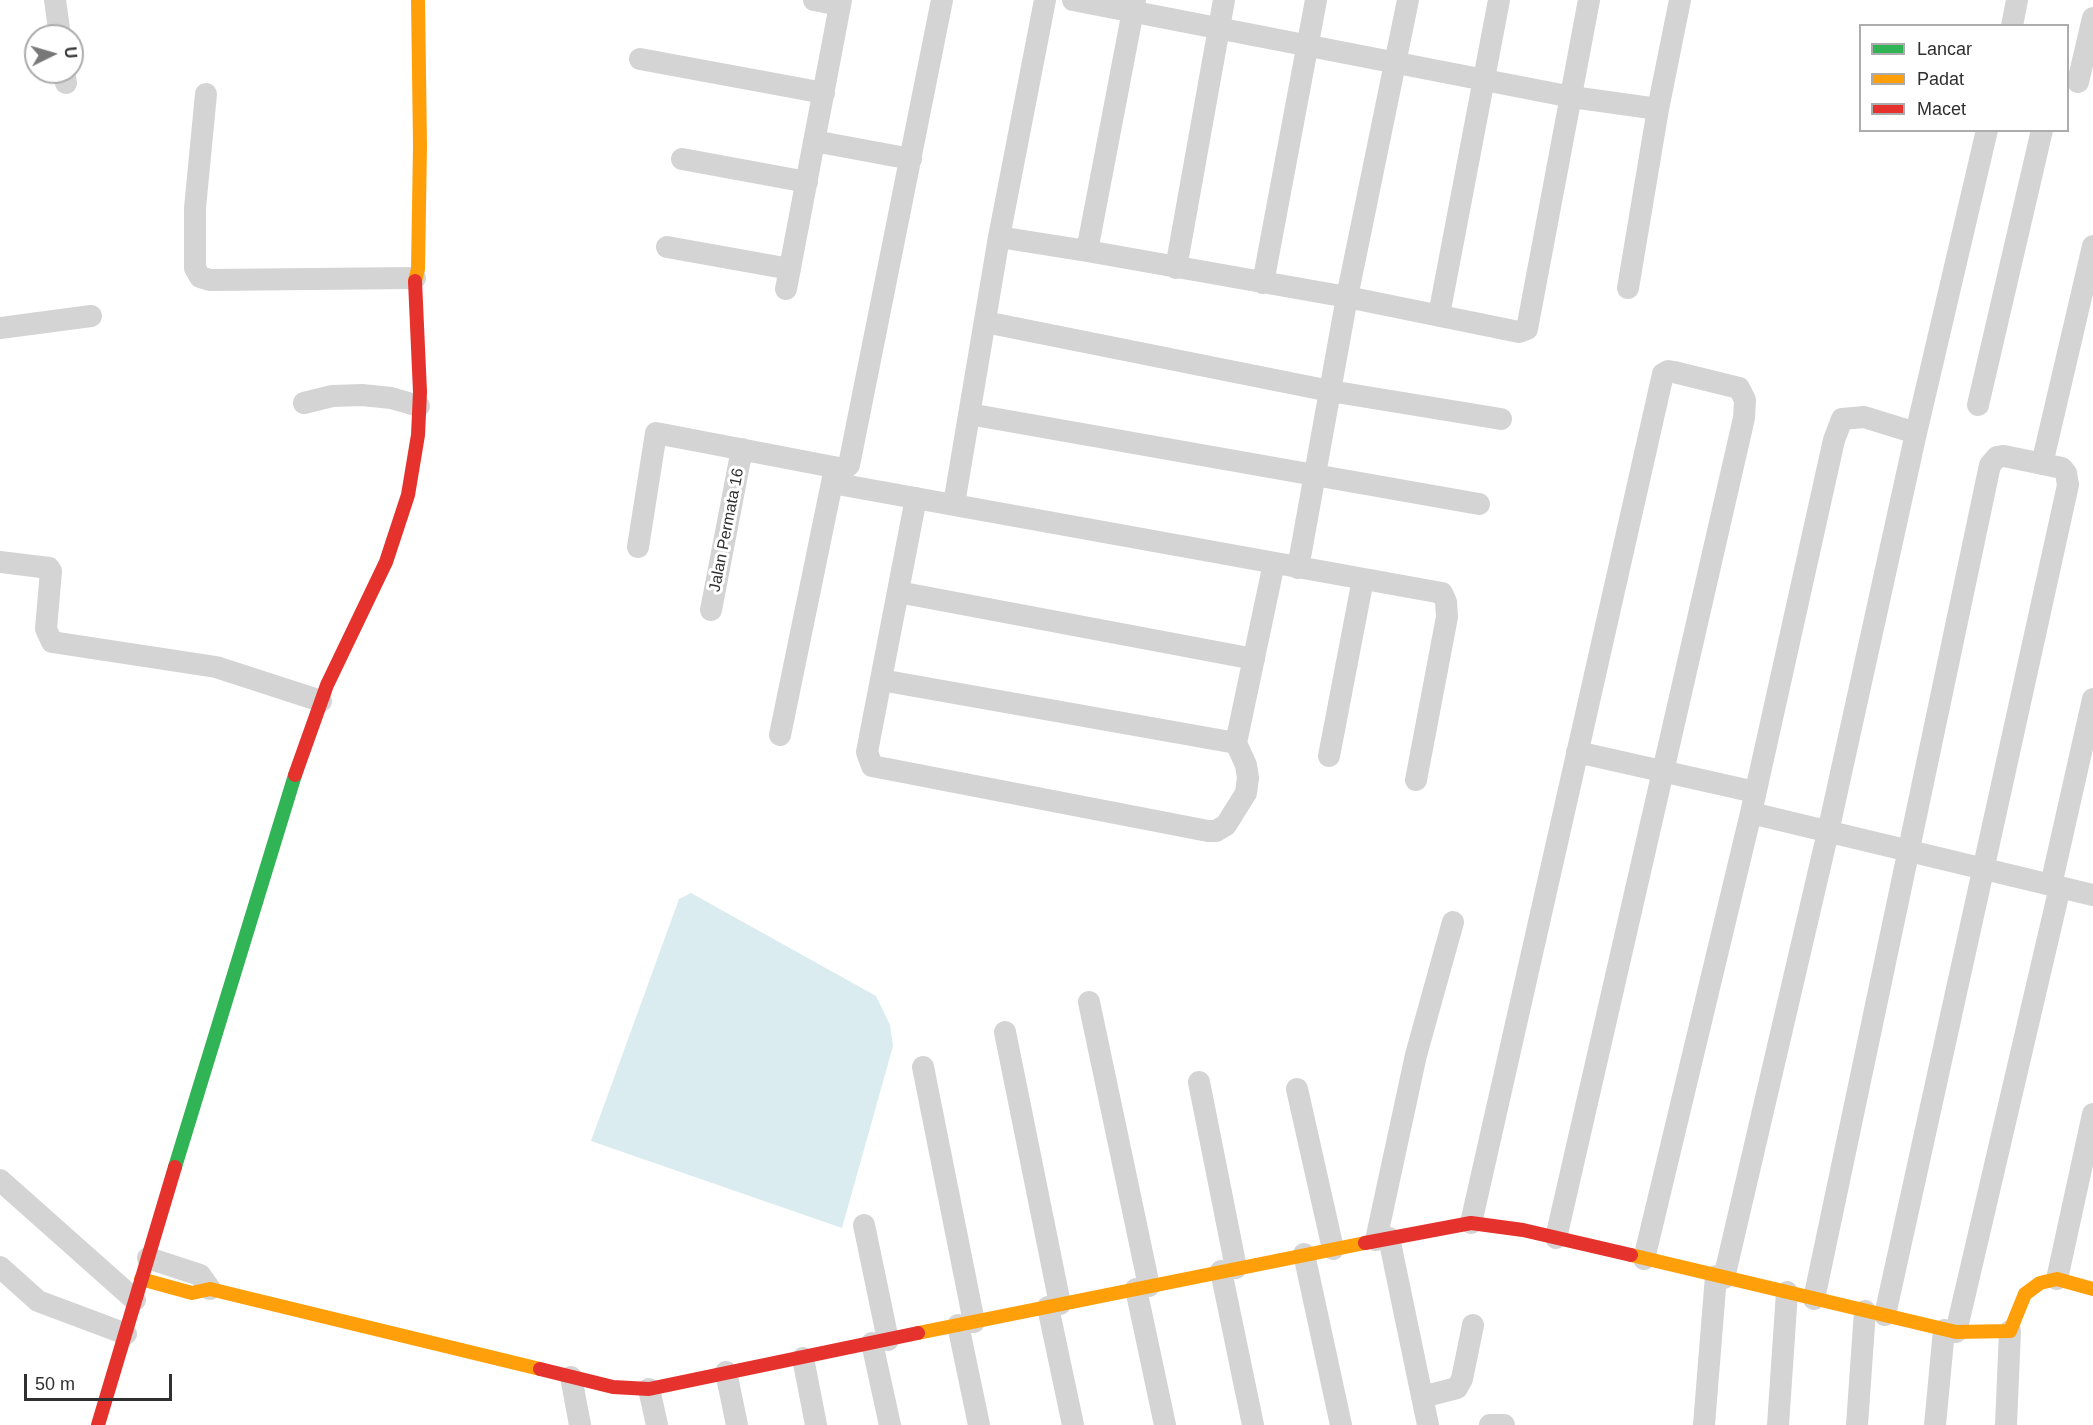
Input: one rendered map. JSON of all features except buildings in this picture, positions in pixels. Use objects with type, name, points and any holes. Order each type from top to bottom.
[{"type":"street","points":[[55,0],[58,24]]},
{"type":"street","points":[[98,1425],[282,811],[321,701],[343,648],[386,562],[403,514],[412,473],[419,406],[420,368],[415,278],[418,269],[420,145],[418,0]]},
{"type":"street","points":[[667,247],[788,279],[841,3],[813,0]]},
{"type":"street","points":[[780,735],[834,475],[849,465],[942,0]]},
{"type":"street","points":[[954,504],[999,237],[1045,0]]},
{"type":"street","points":[[1073,0],[1134,6],[1218,28],[1395,63],[1572,97],[1658,109]]},
{"type":"street","points":[[1176,268],[1224,0]]},
{"type":"street","points":[[1263,283],[1316,0]]},
{"type":"street","points":[[1298,568],[1347,297],[1408,0]]},
{"type":"street","points":[[1439,315],[1499,0]]},
{"type":"street","points":[[999,237],[1347,297],[1519,332],[1527,329],[1589,0]]},
{"type":"street","points":[[1628,288],[1658,109],[1680,0]]},
{"type":"street","points":[[2012,24],[2017,0]]},
{"type":"street","points":[[1088,251],[1134,6]]},
{"type":"street","points":[[2079,82],[2093,18]]},
{"type":"street","points":[[640,59],[824,93]]},
{"type":"street","points":[[206,94],[195,208],[195,268],[200,277],[210,280],[415,278]]},
{"type":"street","points":[[1704,1425],[1720,1277],[1828,832],[1916,433],[1987,132]]},
{"type":"street","points":[[1978,405],[2042,132]]},
{"type":"street","points":[[814,141],[911,159]]},
{"type":"street","points":[[682,159],[807,182]]},
{"type":"street","points":[[2042,464],[2093,246]]},
{"type":"street","points":[[0,328],[91,316]]},
{"type":"street","points":[[986,322],[1330,391],[1501,419]]},
{"type":"street","points":[[1471,1223],[1663,374],[1668,371],[1674,372],[1739,388],[1745,400],[1744,418],[1556,1238]]},
{"type":"street","points":[[304,403],[332,396],[362,395],[391,398],[419,406]]},
{"type":"street","points":[[969,414],[1314,477],[1479,504]]},
{"type":"street","points":[[1644,1260],[1753,802],[1834,440],[1842,419],[1864,417],[1916,433]]},
{"type":"street","points":[[638,548],[656,434],[742,449],[916,498],[1442,593],[1446,602],[1447,617],[1416,780]]},
{"type":"street","name":"Jalan Permata 16","points":[[711,610],[742,449]]},
{"type":"street","points":[[1814,1299],[1990,465],[1997,457],[2004,456],[2062,468],[2066,473],[2068,485],[1981,868],[1875,1313],[1857,1425]]},
{"type":"street","points":[[916,498],[867,752],[872,766],[1208,831],[1216,831],[1226,825],[1246,793],[1247,772],[1236,742],[1274,562]]},
{"type":"street","points":[[0,562],[48,568],[51,571],[46,629],[52,642],[216,667],[321,701]]},
{"type":"street","points":[[1329,756],[1363,579]]},
{"type":"street","points":[[898,592],[1254,659]]},
{"type":"street","points":[[881,680],[1236,742]]},
{"type":"street","points":[[1935,1425],[1950,1331],[2056,886],[2093,699]]},
{"type":"street","points":[[1577,752],[1664,771],[1753,802],[1828,832],[2093,895]]},
{"type":"street","points":[[1428,1425],[1383,1239],[1416,1055],[1453,922]]},
{"type":"street","points":[[1089,1002],[1165,1425]]},
{"type":"street","points":[[1005,1032],[1073,1425]]},
{"type":"street","points":[[923,1067],[966,1324],[980,1425]]},
{"type":"street","points":[[1199,1082],[1253,1425]]},
{"type":"street","points":[[1298,1089],[1333,1249]]},
{"type":"street","points":[[2057,1279],[2093,1114]]},
{"type":"street","points":[[0,1180],[138,1290],[192,1293],[210,1289],[613,1388],[649,1389],[1228,1269],[1471,1223],[1523,1230],[1950,1331],[2010,1331]]},
{"type":"street","points":[[864,1225],[890,1425]]},
{"type":"street","points":[[1304,1254],[1341,1425]]},
{"type":"street","points":[[148,1258],[200,1275],[210,1289]]},
{"type":"street","points":[[0,1267],[38,1301],[126,1334]]},
{"type":"street","points":[[2006,1425],[2010,1331],[2025,1294],[2040,1283],[2057,1279],[2093,1289]]},
{"type":"street","points":[[1778,1425],[1787,1292]]},
{"type":"street","points":[[1422,1397],[1457,1388],[1462,1379],[1473,1325]]},
{"type":"street","points":[[802,1358],[816,1425]]},
{"type":"street","points":[[726,1372],[737,1425]]},
{"type":"street","points":[[571,1377],[580,1425]]},
{"type":"street","points":[[649,1389],[657,1425]]},
{"type":"street","points":[[1490,1425],[1504,1425]]},
{"type":"shaded area","points":[[691,893],[876,996],[890,1025],[893,1046],[842,1228],[591,1141],[679,899]]},
{"type":"traffic: fast","points":[[175,1167],[295,775]]},
{"type":"traffic: slow","points":[[415,281],[418,269],[420,145],[418,0]]},
{"type":"traffic: slow","points":[[918,1333],[1365,1243]]},
{"type":"traffic: slow","points":[[1631,1255],[1956,1332],[2010,1331],[2025,1294],[2040,1283],[2057,1279],[2093,1289]]},
{"type":"traffic: slow","points":[[141,1279],[192,1293],[210,1289],[540,1369]]},
{"type":"traffic: jam","points":[[295,775],[327,685],[386,562],[408,495],[418,435],[420,392],[415,281]]},
{"type":"traffic: jam","points":[[98,1425],[175,1167]]},
{"type":"traffic: jam","points":[[1365,1243],[1471,1223],[1523,1230],[1631,1255]]},
{"type":"traffic: jam","points":[[540,1369],[613,1387],[649,1389],[918,1333]]}]
